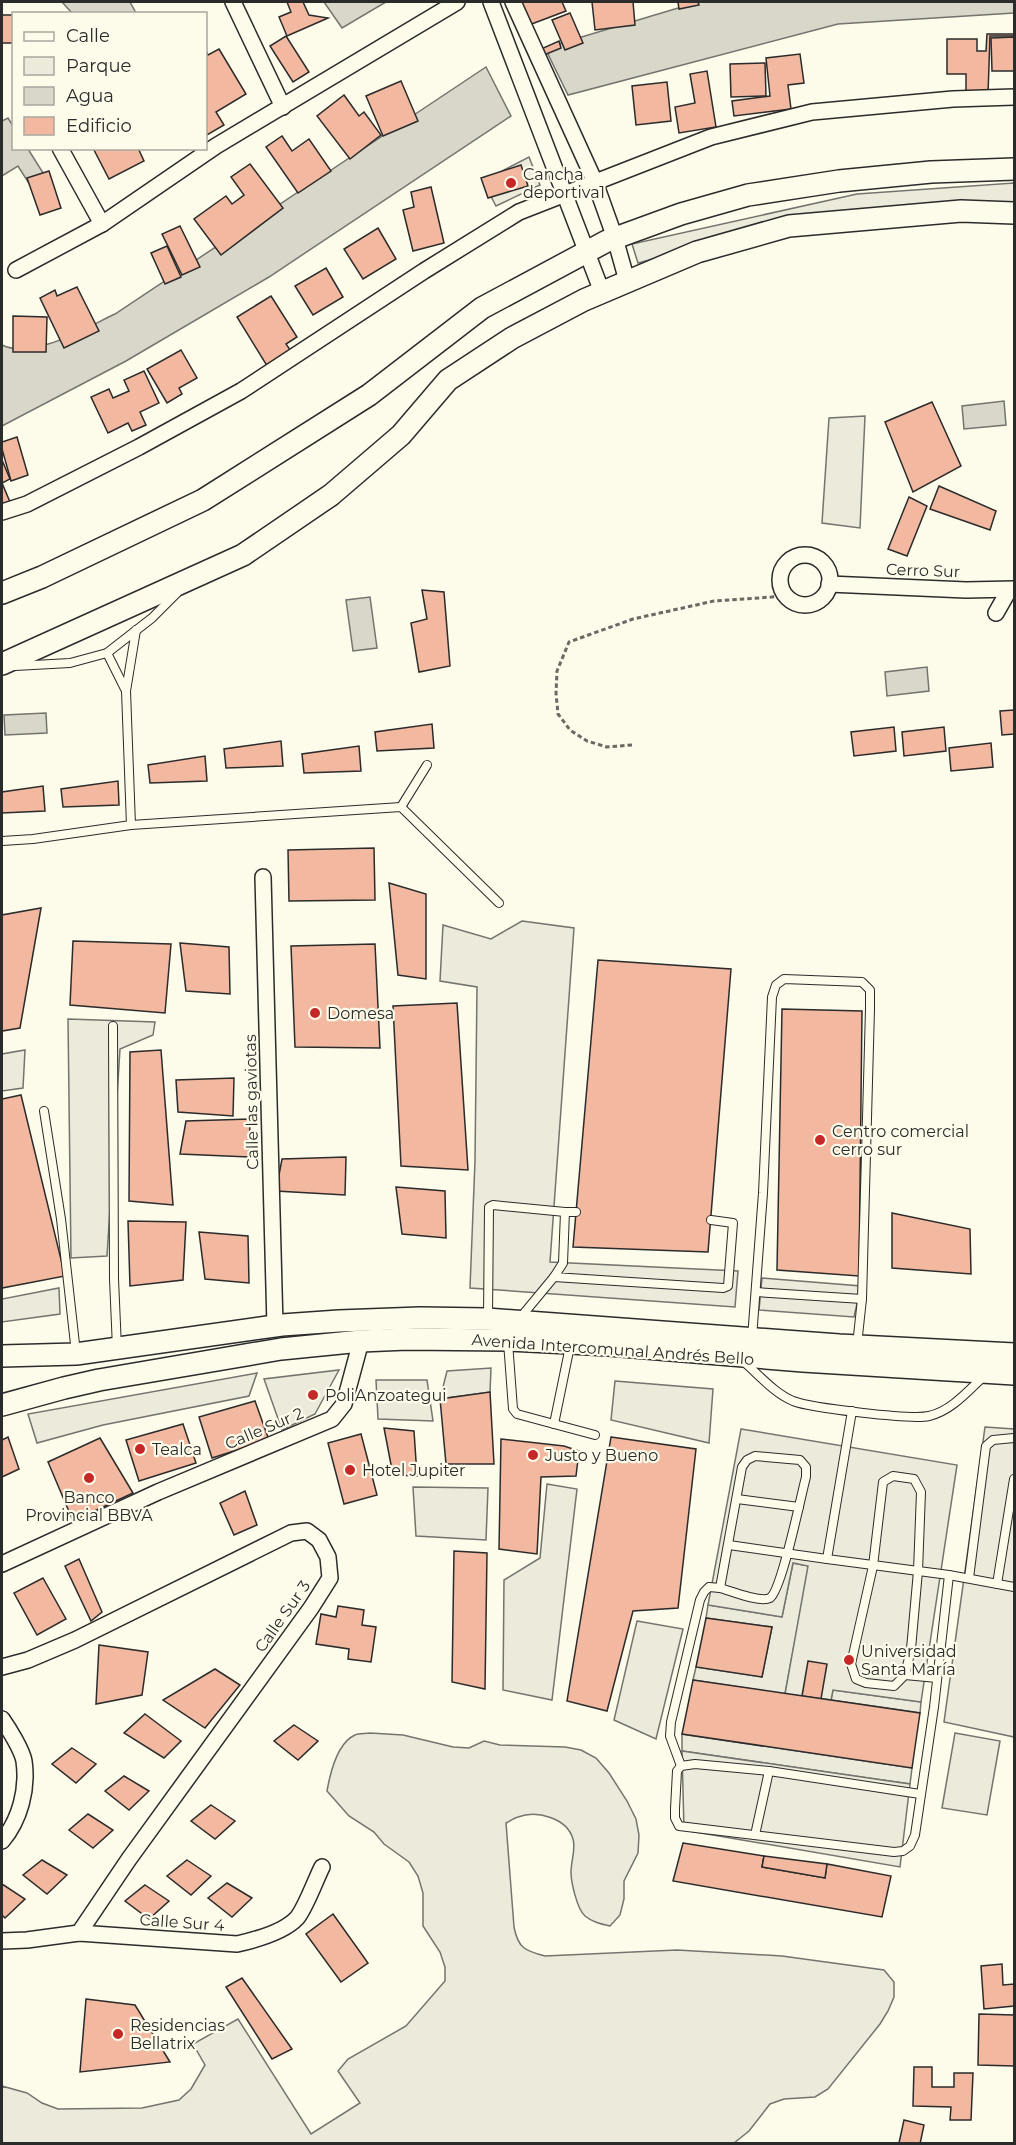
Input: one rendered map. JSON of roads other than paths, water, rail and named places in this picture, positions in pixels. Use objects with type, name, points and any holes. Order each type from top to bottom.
[{"type":"main road","points":[[2,593],[42,577],[203,500],[369,395],[482,308],[615,238],[681,214],[748,195],[839,181],[932,172],[1014,169]]},
{"type":"main road","points":[[2,665],[243,555],[330,495],[401,435],[448,380],[512,338],[602,292],[697,252],[789,226],[961,211],[1014,213]]},
{"type":"main road","name":"Avenida Intercomunal Andrés Bello","points":[[2,1356],[76,1354],[275,1326],[377,1319],[488,1319],[512,1331],[571,1343],[1014,1374]]},
{"type":"main road","name":"Avenida Intercomunal Andrés Bello","points":[[2,1406],[99,1380],[281,1349],[360,1341],[512,1331],[752,1339],[1014,1353]]},
{"type":"street","points":[[233,2],[283,107]]},
{"type":"street","points":[[16,270],[102,224],[216,146],[457,2]]},
{"type":"street","points":[[491,2],[602,292]]},
{"type":"street","points":[[513,2],[595,182],[615,238],[627,281]]},
{"type":"street","points":[[2,512],[27,504],[241,392],[424,271],[519,212],[711,136],[812,112],[953,99],[1014,97]]},
{"type":"street","points":[[61,150],[102,224]]},
{"type":"street","points":[[800,556],[808,556],[822,562],[827,569],[829,584],[821,599],[814,603],[797,604],[784,594],[780,586],[782,570],[792,558],[800,556]]},
{"type":"street","name":"Cerro Sur","points":[[829,584],[966,590],[1012,589]]},
{"type":"street","points":[[996,613],[1012,589]]},
{"type":"street","name":"Calle las gaviotas","points":[[263,877],[275,1326]]},
{"type":"street","name":"Calle Sur 2","points":[[2,1564],[158,1492],[332,1419],[344,1404],[360,1341]]},
{"type":"street","name":"Calle Sur 3","points":[[2,1667],[28,1660],[75,1640],[291,1533],[307,1531],[319,1540],[328,1557],[330,1578],[311,1608],[129,1858],[78,1933]]},
{"type":"street","points":[[2,1719],[24,1760],[23,1800],[9,1833],[2,1841]]},
{"type":"street","name":"Calle Sur 4","points":[[2,1941],[78,1933],[237,1944],[256,1940],[278,1930],[297,1917],[322,1867]]},
{"type":"lane","points":[[2,665],[70,663],[107,653],[152,618],[190,580]]},
{"type":"lane","points":[[131,825],[126,691],[136,630]]},
{"type":"lane","points":[[107,653],[126,691]]},
{"type":"lane","points":[[401,807],[427,765]]},
{"type":"lane","points":[[2,841],[131,825],[401,807],[499,903]]},
{"type":"lane","points":[[752,1339],[763,1193],[772,997],[776,985],[784,979],[862,982],[870,990],[870,1009],[862,1299],[858,1345]]},
{"type":"lane","points":[[113,1026],[114,1278],[117,1349]]},
{"type":"lane","points":[[44,1111],[61,1219],[76,1354]]},
{"type":"lane","points":[[488,1319],[489,1207],[493,1205],[576,1212]]},
{"type":"lane","points":[[565,1212],[563,1263],[555,1277],[512,1331],[513,1409],[517,1414],[595,1435]]},
{"type":"lane","points":[[555,1277],[723,1288],[728,1286],[733,1223],[711,1220]]},
{"type":"lane","points":[[756,1292],[862,1299]]},
{"type":"lane","points":[[554,1424],[571,1343]]},
{"type":"lane","points":[[738,1356],[776,1390],[794,1401],[852,1411],[928,1416],[953,1404],[989,1372]]},
{"type":"lane","points":[[827,1559],[852,1411]]},
{"type":"lane","points":[[969,1578],[986,1446],[993,1440],[1014,1438]]},
{"type":"lane","points":[[681,1766],[670,1736],[673,1712],[700,1600],[709,1587],[760,1600],[769,1599],[774,1593],[787,1553],[806,1477],[806,1467],[800,1460],[755,1456],[747,1460],[742,1467],[720,1588]]},
{"type":"lane","points":[[892,1476],[914,1479],[921,1492],[918,1571],[911,1649],[905,1675],[894,1686],[866,1683],[856,1679],[851,1664],[873,1566],[883,1482],[892,1476]]},
{"type":"lane","points":[[996,1584],[1014,1479]]},
{"type":"lane","points":[[737,1499],[799,1507]]},
{"type":"lane","points":[[729,1545],[949,1575],[1014,1587]]},
{"type":"lane","points":[[920,1794],[769,1771],[695,1764],[681,1766],[677,1771],[675,1818],[680,1826],[894,1852],[903,1851],[910,1846],[915,1835],[949,1575]]},
{"type":"lane","points":[[905,1675],[937,1678]]},
{"type":"lane","points":[[755,1835],[769,1771]]},
{"type":"water","points":[[62,2],[130,2],[135,12],[71,12]]},
{"type":"water","points":[[324,2],[386,2],[342,28]]},
{"type":"water","points":[[698,2],[1014,2],[1014,13],[838,24],[568,95],[545,48]]},
{"type":"water","points":[[486,67],[511,116],[269,277],[126,361],[2,426],[2,345],[15,349],[43,345],[74,334],[115,314]]},
{"type":"water","points":[[8,118],[12,124],[12,150],[29,150],[52,187],[37,196],[18,166],[2,176],[2,121]]},
{"type":"water","points":[[1004,401],[1006,425],[964,429],[962,406]]},
{"type":"water","points":[[370,597],[377,648],[353,651],[346,600]]},
{"type":"water","points":[[927,667],[929,691],[887,696],[885,672]]},
{"type":"water","points":[[46,713],[47,733],[5,735],[4,715]]},
{"type":"place","name":"Cancha deportiva1","points":[[511,183]]},
{"type":"place","name":"Domesa","points":[[315,1013]]},
{"type":"place","name":"Centro comercial cerro sur","points":[[820,1140]]},
{"type":"place","name":"PoliAnzoategui","points":[[313,1395]]},
{"type":"place","name":"Tealca","points":[[140,1449]]},
{"type":"place","name":"Justo y Bueno","points":[[533,1455]]},
{"type":"place","name":"Hotel Jupiter","points":[[350,1470]]},
{"type":"place","name":"Banco Provincial BBVA","points":[[89,1478]]},
{"type":"place","name":"Universidad Santa María","points":[[849,1660]]},
{"type":"place","name":"Residencias Bellatrix","points":[[118,2034]]}]
